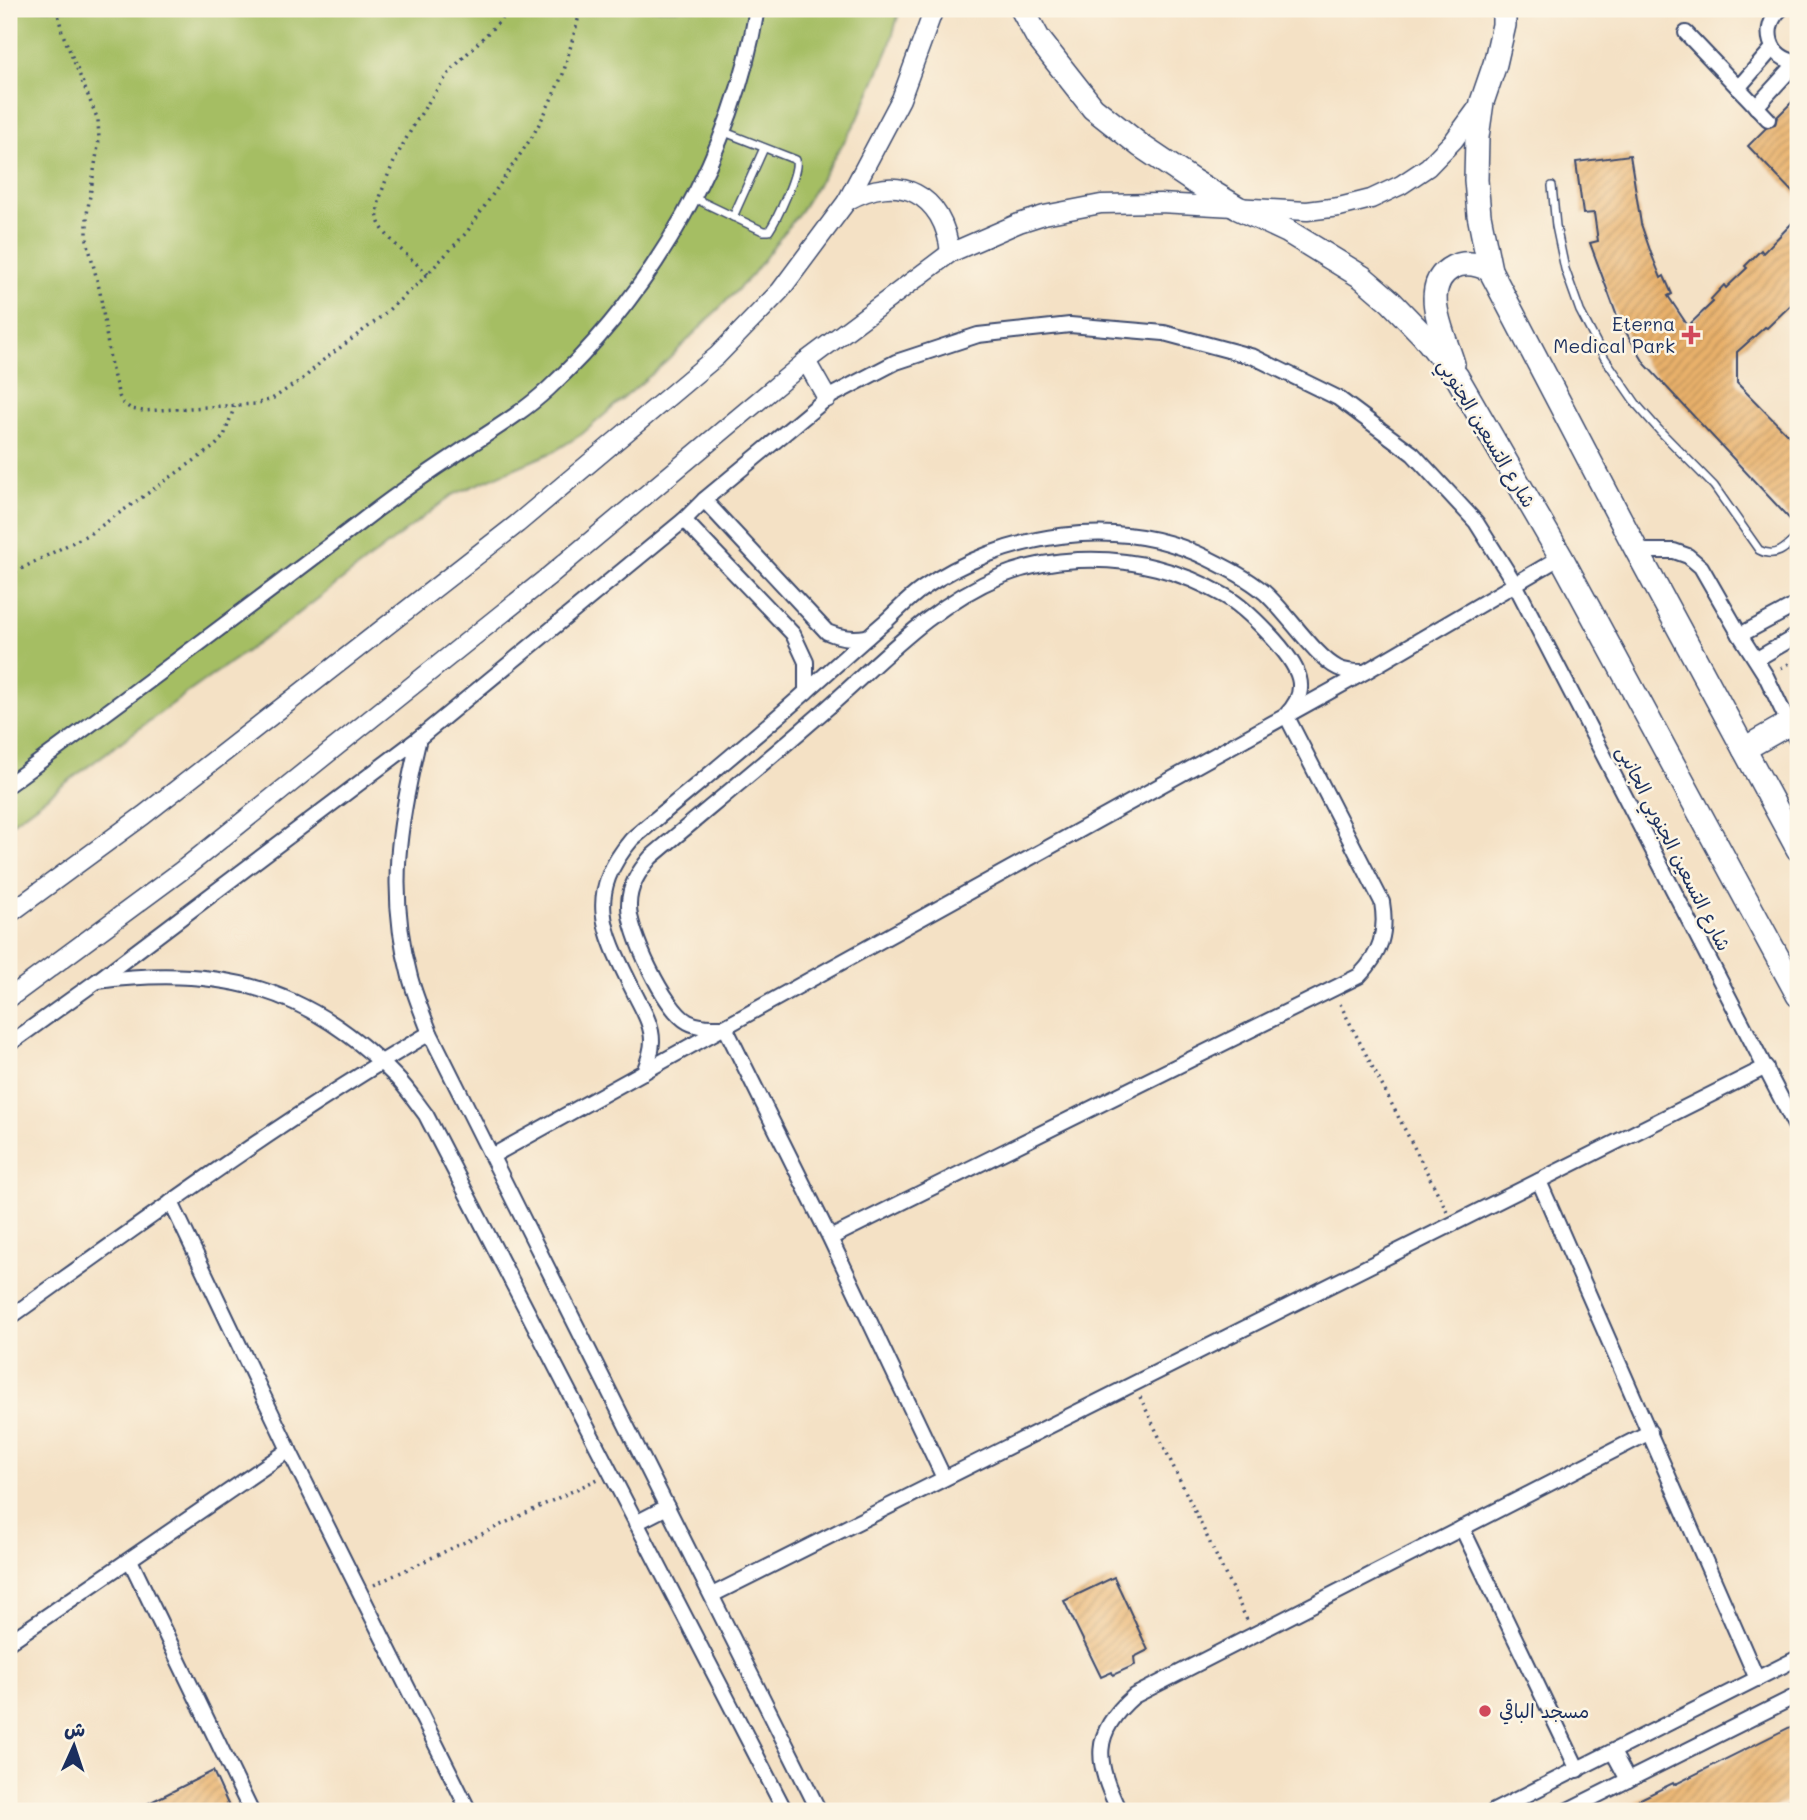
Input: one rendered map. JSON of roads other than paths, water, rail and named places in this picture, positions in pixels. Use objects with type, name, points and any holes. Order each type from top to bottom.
[{"type":"main road","name":"شارع التسعين الجنوبي","points":[[1022,9],[1038,38],[1093,108],[1140,146],[1238,208],[1287,230],[1362,277],[1423,335],[1457,377],[1561,557],[1798,995]]},
{"type":"main road","points":[[1504,9],[1504,25],[1496,65],[1482,102],[1477,137],[1476,180],[1481,229],[1490,270],[1637,551],[1798,849]]},
{"type":"main road","points":[[1457,377],[1436,308],[1435,289],[1445,273],[1453,267],[1471,263],[1490,270]]},
{"type":"main road","points":[[1744,749],[1793,733]]},
{"type":"street","points":[[9,784],[158,676],[411,484],[509,420],[548,389],[602,332],[631,296],[660,255],[694,198],[740,80],[757,9]]},
{"type":"street","points":[[9,914],[145,815],[517,524],[682,386],[749,324],[780,291],[847,201],[901,99],[934,9]]},
{"type":"street","points":[[1756,107],[1798,62],[1781,57],[1770,41],[1770,25],[1781,9]]},
{"type":"street","points":[[1686,33],[1768,119]]},
{"type":"street","points":[[1738,88],[1773,48]]},
{"type":"street","points":[[9,999],[181,872],[549,576],[806,361],[950,253],[1019,223],[1072,209],[1130,202],[1307,211],[1371,199],[1401,185],[1428,167],[1454,140],[1482,102]]},
{"type":"street","points":[[847,201],[859,194],[886,187],[912,192],[933,206],[940,217],[946,228],[950,253]]},
{"type":"street","name":"شارع التسعين الجنوبي الجانبى","points":[[9,1044],[97,981],[419,738],[684,520],[704,500],[827,398],[896,362],[978,335],[1070,325],[1164,333],[1254,357],[1338,398],[1413,454],[1476,522],[1514,584],[1798,1131]]},
{"type":"street","points":[[806,361],[827,398]]},
{"type":"street","points":[[704,500],[827,632],[853,639],[867,637]]},
{"type":"street","points":[[684,520],[793,634],[806,662],[806,692]]},
{"type":"street","points":[[644,1072],[650,1057],[649,1024],[611,946],[604,925],[602,901],[607,878],[618,856],[632,839],[806,692],[920,590],[956,568],[995,550],[1036,539],[1078,534],[1120,535],[1162,542],[1202,556],[1241,575],[1284,611],[1328,662],[1339,669],[1365,672]]},
{"type":"street","points":[[1637,551],[1674,551],[1688,556],[1701,567],[1757,659],[1793,733]]},
{"type":"street","points":[[492,1156],[1365,672],[1561,557]]},
{"type":"street","points":[[724,1027],[706,1028],[688,1023],[674,1012],[665,997],[629,920],[632,886],[639,870],[936,611],[969,590],[1004,575],[1041,565],[1079,560],[1118,561],[1156,567],[1192,580],[1227,597],[1247,612],[1265,629],[1296,668],[1299,678],[1298,699],[1286,715]]},
{"type":"street","points":[[1740,635],[1798,604]]},
{"type":"street","points":[[1757,659],[1798,635]]},
{"type":"street","points":[[830,1238],[1359,976],[1371,964],[1384,935],[1382,902],[1286,715]]},
{"type":"street","points":[[419,738],[398,843],[397,888],[401,934],[410,978],[430,1033],[819,1811]]},
{"type":"street","points":[[97,981],[178,975],[218,979],[258,988],[295,1002],[331,1021],[397,1077],[426,1115],[785,1811]]},
{"type":"street","points":[[724,1027],[830,1238],[944,1478]]},
{"type":"street","points":[[9,1318],[171,1202],[380,1062],[430,1033]]},
{"type":"street","points":[[712,1595],[1766,1067]]},
{"type":"street","points":[[1539,1181],[1757,1679]]},
{"type":"street","points":[[171,1202],[289,1450],[469,1811]]},
{"type":"street","points":[[1119,1811],[1103,1778],[1100,1759],[1106,1732],[1120,1709],[1134,1696],[1650,1432]]},
{"type":"street","points":[[9,1642],[289,1450]]},
{"type":"street","points":[[636,1523],[667,1507]]},
{"type":"street","points":[[1462,1528],[1578,1770]]},
{"type":"street","points":[[130,1560],[251,1811]]},
{"type":"street","points":[[1494,1811],[1798,1658]]},
{"type":"street","points":[[1566,1811],[1798,1695]]},
{"type":"street","points":[[1613,1752],[1628,1780]]},
{"type":"lane","points":[[694,198],[766,231],[771,230],[798,162],[722,131]]},
{"type":"lane","points":[[733,217],[764,148]]},
{"type":"lane","points":[[1552,186],[1559,246],[1572,290],[1590,332],[1620,382],[1659,430],[1714,486],[1754,545],[1771,554],[1782,551],[1798,536]]},
{"type":"lane","points":[[1790,544],[1798,559]]},
{"type":"place","name":"Eterna Medical Park","points":[[1691,335]]},
{"type":"place","name":"مسجد الباقي","points":[[1485,1711]]}]
